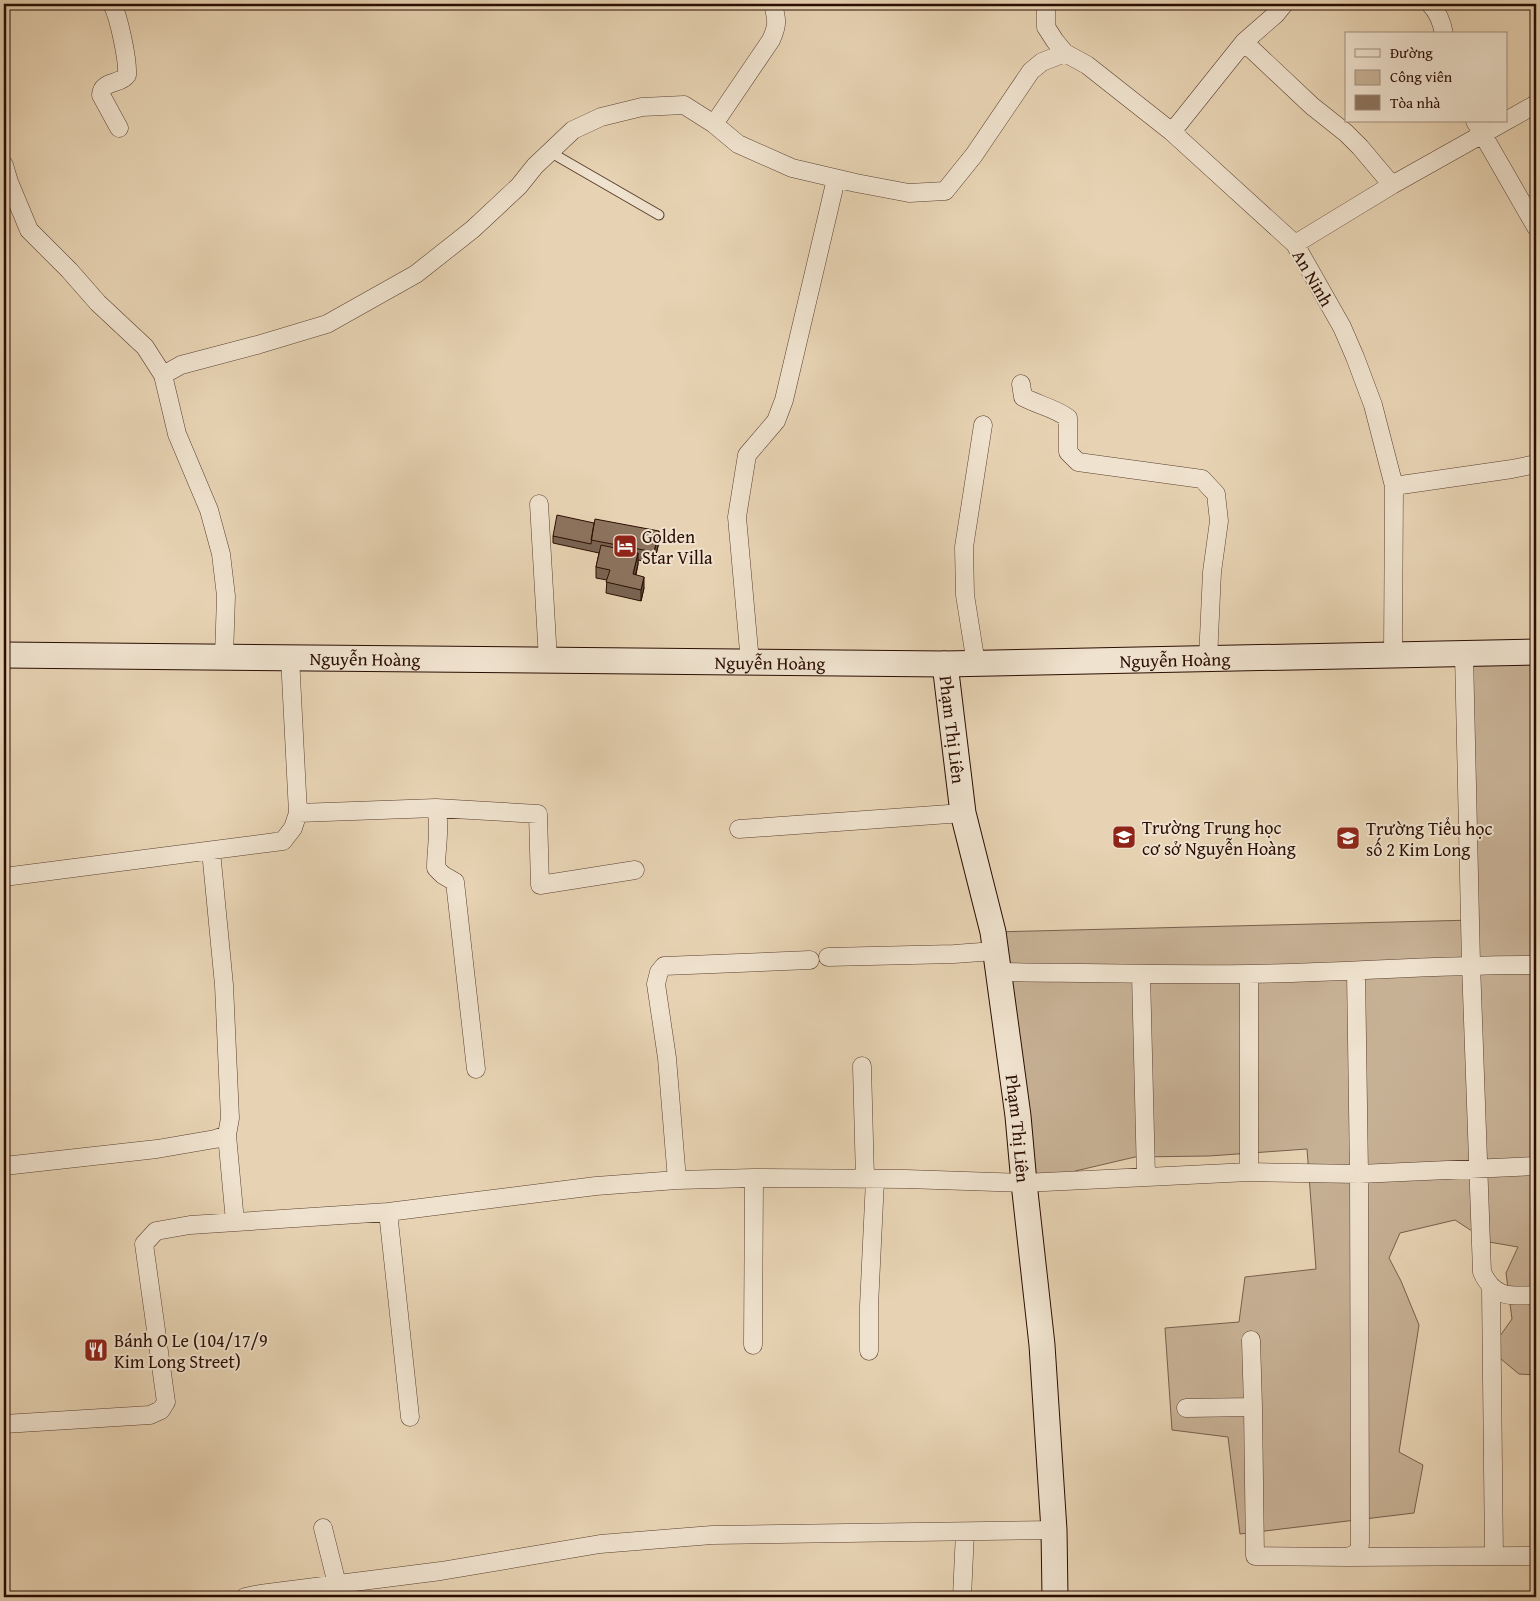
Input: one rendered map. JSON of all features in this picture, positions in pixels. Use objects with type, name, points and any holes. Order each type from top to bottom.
[{"type":"street","points":[[112,4],[116,13],[123,46],[127,75],[124,79],[104,86],[101,95],[119,128]]},
{"type":"street","points":[[714,124],[771,40],[777,21],[773,4]]},
{"type":"street","name":"An Ninh","points":[[1046,4],[1046,28],[1065,53],[1087,65],[1172,132],[1295,244],[1342,327],[1373,405],[1394,486],[1393,655]]},
{"type":"street","points":[[1172,132],[1244,42],[1276,14],[1284,4]]},
{"type":"street","points":[[1430,4],[1442,24],[1444,32]]},
{"type":"street","points":[[1244,42],[1312,106],[1360,147],[1392,185]]},
{"type":"street","points":[[163,375],[181,365],[327,324],[416,274],[473,229],[519,186],[535,166],[573,130],[601,117],[642,106],[684,105],[714,124],[738,144],[792,168],[836,179],[909,193],[944,191],[974,155],[1031,71],[1042,62],[1065,53]]},
{"type":"street","points":[[1508,120],[1536,104]]},
{"type":"street","points":[[1295,244],[1392,185],[1479,128],[1502,122]]},
{"type":"street","points":[[1479,128],[1536,227]]},
{"type":"street","points":[[4,165],[29,230],[69,270],[98,303],[145,346],[163,375],[178,434],[209,510],[221,554],[226,596],[224,657]]},
{"type":"street","points":[[750,662],[737,517],[747,455],[776,421],[784,400],[836,179]]},
{"type":"street","points":[[1021,384],[1023,397],[1039,405],[1061,412],[1068,418],[1068,452],[1078,462],[1202,479],[1216,494],[1219,521],[1212,572],[1208,659]]},
{"type":"street","points":[[976,664],[965,595],[964,547],[983,425]]},
{"type":"street","points":[[1394,486],[1536,464]]},
{"type":"street","points":[[539,504],[548,660]]},
{"type":"street","name":"Nguyễn Hoàng","points":[[4,654],[976,664],[1536,652]]},
{"type":"street","points":[[1464,654],[1471,964],[1482,1272],[1491,1288],[1494,1556]]},
{"type":"street","points":[[4,877],[283,841],[293,828],[298,813],[290,657]]},
{"type":"street","name":"Phạm Thị Liên","points":[[945,664],[963,813],[993,932],[1018,1116],[1042,1346],[1054,1530],[1055,1597]]},
{"type":"street","points":[[298,813],[436,808],[538,814],[540,885],[635,870]]},
{"type":"street","points":[[436,808],[439,819],[436,868],[455,882],[476,1069]]},
{"type":"street","points":[[739,828],[963,813]]},
{"type":"street","points":[[211,851],[224,986],[230,1118],[227,1135],[235,1222]]},
{"type":"street","points":[[828,957],[954,954],[997,961],[1141,974],[1249,974],[1356,971],[1471,964],[1536,965]]},
{"type":"street","points":[[677,1180],[667,1058],[656,984],[659,972],[664,966],[810,960]]},
{"type":"street","points":[[1347,1557],[1358,1552],[1360,1542],[1359,1174],[1356,971]]},
{"type":"street","points":[[1141,974],[1146,1176]]},
{"type":"street","points":[[1249,974],[1249,1172]]},
{"type":"street","points":[[862,1066],[870,1180],[869,1351]]},
{"type":"street","points":[[4,1166],[165,1148],[215,1140],[227,1135]]},
{"type":"street","points":[[4,1424],[150,1414],[161,1410],[166,1402],[144,1244],[156,1232],[190,1225],[388,1212],[596,1186],[677,1180],[754,1178],[959,1180],[1024,1183],[1249,1172],[1359,1174],[1536,1166]]},
{"type":"street","points":[[753,1345],[754,1178]]},
{"type":"street","points":[[388,1212],[410,1417]]},
{"type":"street","points":[[1491,1288],[1505,1295],[1536,1295]]},
{"type":"street","points":[[1251,1340],[1256,1556],[1536,1556]]},
{"type":"street","points":[[1186,1408],[1254,1407]]},
{"type":"street","points":[[323,1528],[338,1584]]},
{"type":"street","points":[[245,1597],[441,1571],[600,1544],[694,1536],[1054,1530]]},
{"type":"street","points":[[962,1597],[965,1532]]},
{"type":"lane","points":[[550,152],[658,215]]},
{"type":"green space","points":[[1536,663],[1536,1375],[1519,1374],[1490,1350],[1512,1319],[1506,1273],[1518,1247],[1489,1242],[1455,1220],[1400,1233],[1389,1258],[1401,1281],[1419,1325],[1399,1452],[1423,1465],[1414,1513],[1240,1534],[1228,1437],[1172,1430],[1165,1328],[1239,1322],[1245,1277],[1316,1269],[1307,1149],[1209,1156],[1135,1157],[1024,1183],[993,932],[1474,920],[1468,665]]},
{"type":"building","name":"Golden Star Villa","points":[[557,515],[594,523],[591,544],[553,536]]},
{"type":"building","points":[[595,519],[659,531],[654,552],[591,540]]},
{"type":"building","points":[[601,545],[638,553],[633,574],[644,577],[641,590],[606,582],[610,570],[596,567]]},
{"type":"place","name":"Golden Star Villa","points":[[625,546]]},
{"type":"place","name":"Trường Trung học cơ sở Nguyễn Hoàng","points":[[1124,837]]},
{"type":"place","name":"Trường Tiểu học số 2 Kim Long","points":[[1348,838]]},
{"type":"place","name":"Bánh O Le (104/17/9 Kim Long Street)","points":[[96,1350]]}]
